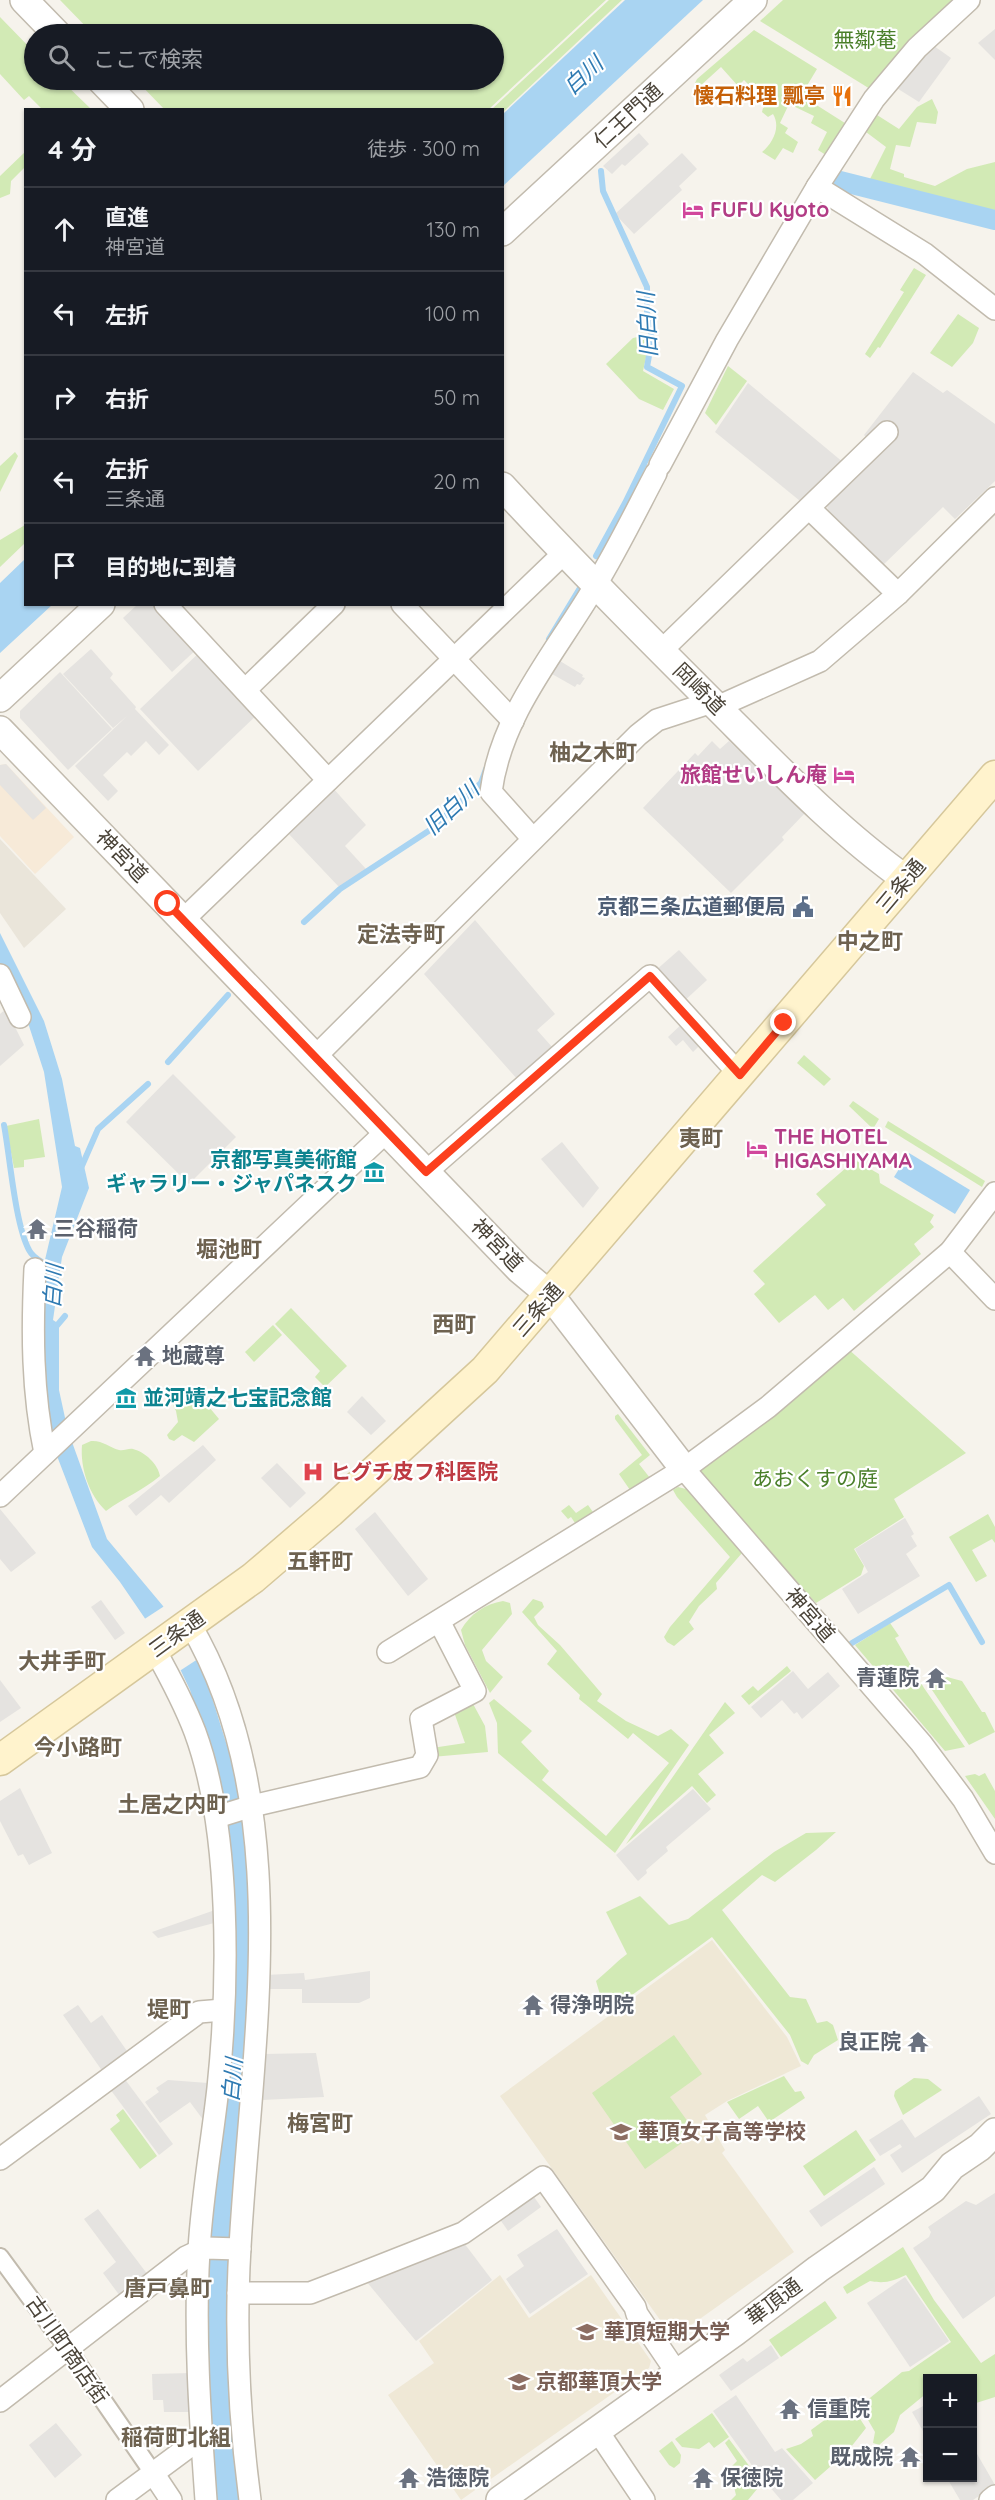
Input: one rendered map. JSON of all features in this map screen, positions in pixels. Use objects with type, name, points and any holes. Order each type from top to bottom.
[{"type":"main road","name":"三条通","points":[[0,1760],[172,1638],[279,1556],[485,1370],[995,776]]},
{"type":"street","points":[[24,0],[47,24]]},
{"type":"street","name":"仁王門通","points":[[504,230],[753,0]]},
{"type":"street","points":[[533,839],[491,792],[507,715],[518,707],[596,585],[727,340],[817,187],[874,99],[917,48],[969,0]]},
{"type":"street","points":[[111,90],[128,108]]},
{"type":"street","points":[[817,187],[925,254],[995,309]]},
{"type":"street","points":[[661,651],[887,432]]},
{"type":"street","name":"岡崎道","points":[[504,488],[564,553],[782,772],[884,864],[907,880]]},
{"type":"street","points":[[314,1058],[638,735],[657,720],[715,705],[819,661],[898,594],[995,498]]},
{"type":"street","points":[[810,509],[898,594]]},
{"type":"street","points":[[183,920],[564,553]]},
{"type":"street","points":[[0,698],[99,606]]},
{"type":"street","points":[[167,606],[328,780]]},
{"type":"street","points":[[245,690],[332,606]]},
{"type":"street","points":[[404,606],[507,715]]},
{"type":"street","name":"神宮道","points":[[0,730],[520,1270],[550,1295],[684,1469],[921,1743],[963,1799],[995,1853]]},
{"type":"street","points":[[0,975],[20,1017]]},
{"type":"street","points":[[426,1172],[650,976],[740,1075]]},
{"type":"street","points":[[0,1496],[387,1131]]},
{"type":"street","points":[[388,1653],[684,1469],[798,1383],[950,1252],[995,1193]]},
{"type":"street","points":[[950,1252],[995,1299]]},
{"type":"street","points":[[35,1269],[33,1364],[37,1416],[48,1450]]},
{"type":"street","points":[[220,1815],[420,1767],[427,1755],[422,1719],[475,1691],[439,1621]]},
{"type":"street","points":[[206,2500],[197,2339],[202,2249],[219,2077],[223,2010],[224,1914],[216,1817],[195,1732],[182,1698],[172,1638],[205,1649],[220,1685],[243,1762],[257,1862],[258,1950],[254,2080],[236,2249],[243,2448],[250,2500]]},
{"type":"street","points":[[0,2159],[199,2012],[223,2010]]},
{"type":"street","name":"華頂通","points":[[500,2500],[818,2269],[933,2189],[952,2166],[980,2147],[995,2132]]},
{"type":"street","name":"華頂通","points":[[933,2189],[962,2180],[995,2158]]},
{"type":"street","points":[[238,2293],[310,2293],[463,2233],[543,2176],[635,2307],[637,2314],[677,2373]]},
{"type":"street","points":[[0,2401],[67,2348],[202,2249],[236,2249]]},
{"type":"street","name":"古川町商店街","points":[[0,2257],[67,2348],[153,2473]]},
{"type":"street","points":[[597,2430],[644,2500]]},
{"type":"street","points":[[117,2500],[202,2436]]},
{"type":"street","points":[[153,2473],[171,2500]]},
{"type":"street","points":[[990,2500],[995,2496]]},
{"type":"shaded area","points":[[995,29],[995,60],[978,43]]},
{"type":"shaded area","points":[[934,46],[951,58],[919,102],[895,87]]},
{"type":"shaded area","points":[[639,133],[649,144],[625,166],[622,164],[612,174],[603,166]]},
{"type":"shaded area","points":[[682,153],[697,169],[679,186],[682,190],[634,234],[615,214]]},
{"type":"shaded area","points":[[913,372],[943,393],[947,390],[995,424],[995,481],[955,519],[943,507],[883,565],[828,514],[827,503],[876,448],[864,435]]},
{"type":"shaded area","points":[[748,383],[844,463],[805,505],[715,432]]},
{"type":"shaded area","points":[[136,606],[159,606],[199,647],[172,672],[123,618]]},
{"type":"shaded area","points":[[91,649],[113,674],[110,678],[136,707],[135,709],[169,745],[159,755],[146,741],[131,756],[127,752],[103,775],[118,791],[108,801],[75,766],[127,716],[113,728],[63,674]]},
{"type":"shaded area","points":[[203,649],[261,711],[198,771],[140,709]]},
{"type":"shaded area","points":[[560,661],[583,675],[582,677],[585,678],[580,685],[577,684],[575,687],[552,674]]},
{"type":"shaded area","points":[[60,672],[112,729],[68,770],[20,718],[20,711]]},
{"type":"shaded area","points":[[712,741],[720,749],[729,741],[805,813],[782,837],[784,840],[731,893],[643,808],[695,753],[698,756]]},
{"type":"shaded area","points":[[6,764],[74,837],[35,874],[0,836],[0,765]]},
{"type":"shaded area","points":[[6,764],[46,808],[33,820],[0,785],[0,765]]},
{"type":"shaded area","points":[[332,787],[366,825],[345,846],[366,869],[340,888],[286,831]]},
{"type":"shaded area","points":[[0,839],[66,909],[24,948],[0,913]]},
{"type":"shaded area","points":[[475,920],[555,1014],[537,1030],[553,1048],[518,1080],[424,974]]},
{"type":"shaded area","points":[[679,950],[707,980],[683,1002],[655,971]]},
{"type":"shaded area","points":[[6,1009],[24,1045],[0,1066],[0,1014]]},
{"type":"shaded area","points":[[683,1023],[702,1043],[693,1052],[683,1040],[676,1046],[668,1037]]},
{"type":"shaded area","points":[[173,1074],[236,1137],[189,1184],[126,1122]]},
{"type":"shaded area","points":[[562,1142],[599,1188],[583,1208],[541,1159]]},
{"type":"shaded area","points":[[362,1396],[386,1421],[371,1435],[347,1412]]},
{"type":"shaded area","points":[[203,1445],[216,1460],[169,1503],[161,1495],[136,1516],[128,1506]]},
{"type":"shaded area","points":[[277,1463],[306,1493],[290,1508],[261,1478]]},
{"type":"shaded area","points":[[0,1509],[36,1553],[11,1572],[0,1559]]},
{"type":"shaded area","points":[[375,1512],[428,1579],[408,1596],[355,1529]]},
{"type":"shaded area","points":[[905,1518],[914,1534],[911,1536],[917,1546],[906,1554],[920,1576],[858,1614],[842,1589],[868,1572],[855,1549]]},
{"type":"shaded area","points":[[101,1600],[125,1633],[115,1640],[91,1607]]},
{"type":"shaded area","points":[[793,1671],[808,1689],[828,1672],[840,1686],[802,1719],[797,1712],[794,1714],[782,1700],[761,1718],[751,1707]]},
{"type":"shaded area","points":[[0,1680],[21,1708],[0,1722]]},
{"type":"shaded area","points":[[20,1788],[52,1853],[29,1865],[23,1854],[18,1856],[0,1821],[0,1801]]},
{"type":"shaded area","points":[[693,1789],[711,1809],[666,1847],[668,1851],[646,1870],[647,1873],[638,1881],[616,1855]]},
{"type":"shaded area","points":[[215,1910],[214,1923],[158,1938],[152,1932]]},
{"type":"shaded area","name":"華頂女子高等学校","points":[[712,1940],[787,2037],[801,2066],[727,2101],[705,2115],[725,2150],[722,2153],[794,2252],[673,2338],[500,2096]]},
{"type":"shaded area","points":[[370,1971],[370,1998],[359,2003],[302,2003],[302,1989],[265,1989],[266,1975],[304,1973],[305,1980]]},
{"type":"shaded area","points":[[78,2005],[91,2023],[102,2015],[129,2054],[103,2072],[63,2015]]},
{"type":"shaded area","points":[[316,2053],[324,2097],[262,2100],[264,2054]]},
{"type":"shaded area","points":[[121,2074],[173,2144],[159,2155],[107,2085]]},
{"type":"shaded area","points":[[168,2080],[208,2083],[204,2121],[190,2102],[160,2123],[145,2102],[159,2092],[156,2088]]},
{"type":"shaded area","points":[[979,2096],[991,2114],[902,2173],[890,2155],[902,2147],[900,2144],[880,2156],[869,2140],[902,2119],[915,2138]]},
{"type":"shaded area","points":[[874,2167],[885,2184],[821,2227],[809,2211]]},
{"type":"shaded area","points":[[995,2193],[995,2296],[963,2319],[913,2248],[929,2237],[931,2232],[928,2227],[966,2201],[976,2205]]},
{"type":"shaded area","points":[[532,2194],[541,2207],[508,2231],[499,2218]]},
{"type":"shaded area","points":[[98,2209],[148,2275],[120,2296],[103,2273],[116,2262],[84,2219]]},
{"type":"shaded area","points":[[557,2229],[588,2274],[530,2314],[506,2279],[524,2266],[517,2255]]},
{"type":"shaded area","points":[[464,2243],[492,2280],[416,2341],[366,2281]]},
{"type":"shaded area","name":"京都華頂大学","points":[[500,2275],[529,2318],[591,2275],[651,2361],[649,2368],[461,2500],[388,2395],[434,2363],[419,2341]]},
{"type":"shaded area","points":[[905,2277],[949,2341],[910,2367],[867,2303]]},
{"type":"shaded area","points":[[771,2345],[779,2358],[731,2391],[719,2375],[743,2358],[747,2362]]},
{"type":"shaded area","points":[[190,2373],[191,2412],[164,2412],[163,2400],[153,2400],[152,2374]]},
{"type":"shaded area","points":[[736,2395],[775,2452],[782,2448],[813,2483],[793,2500],[781,2500],[756,2471],[713,2411]]},
{"type":"shaded area","points":[[923,2406],[923,2431],[912,2412]]},
{"type":"shaded area","points":[[56,2423],[82,2455],[55,2478],[29,2445]]},
{"type":"shaded area","points":[[977,2454],[995,2485],[973,2500],[960,2500],[949,2482],[977,2482]]},
{"type":"green space","points":[[60,0],[606,0],[490,108],[163,108],[146,90],[504,90],[504,24],[83,24]]},
{"type":"green space","points":[[609,0],[622,0],[504,111],[504,108],[493,108]]},
{"type":"green space","name":"無鄰菴","points":[[783,0],[958,0],[875,92],[760,21]]},
{"type":"green space","points":[[0,17],[24,42],[24,90],[71,90],[90,108],[41,108],[29,96],[24,100],[0,74]]},
{"type":"green space","points":[[754,30],[817,69],[805,89],[807,99],[848,125],[829,157],[818,150],[827,132],[811,123],[814,116],[789,104],[780,123],[788,128],[785,133],[798,142],[793,153],[783,148],[775,160],[762,152],[769,144],[776,129],[773,114],[768,117],[762,112],[763,108],[770,103],[769,100],[763,101],[749,89],[749,85],[744,80],[738,86],[721,67],[699,87],[694,85],[697,79]]},
{"type":"green space","points":[[932,99],[938,112],[936,124],[917,122],[910,147],[896,145],[890,169],[904,174],[904,177],[935,186],[967,169],[995,162],[995,210],[889,191],[868,183],[886,147],[866,132],[877,115],[899,129],[917,107]]},
{"type":"green space","points":[[24,153],[24,168],[11,181],[10,194],[0,198],[0,176]]},
{"type":"green space","points":[[914,268],[926,275],[880,348],[878,347],[870,358],[865,354],[904,292],[900,290]]},
{"type":"green space","points":[[958,314],[979,328],[973,343],[952,367],[930,353]]},
{"type":"green space","points":[[646,335],[647,353],[643,371],[674,389],[663,410],[639,399],[606,364],[633,338]]},
{"type":"green space","points":[[728,366],[747,381],[716,425],[705,413]]},
{"type":"green space","points":[[15,452],[18,456],[0,492],[0,466]]},
{"type":"green space","points":[[24,526],[24,544],[0,567],[0,540]]},
{"type":"green space","points":[[804,1055],[831,1079],[824,1086],[797,1063]]},
{"type":"green space","points":[[853,1101],[879,1119],[873,1129],[849,1106]]},
{"type":"green space","points":[[39,1119],[45,1157],[24,1160],[24,1167],[14,1168],[6,1126]]},
{"type":"green space","points":[[888,1121],[985,1181],[982,1187],[885,1127]]},
{"type":"green space","points":[[855,1160],[879,1174],[880,1183],[934,1215],[930,1222],[934,1227],[914,1244],[921,1254],[854,1311],[843,1298],[828,1310],[815,1295],[779,1323],[754,1294],[765,1284],[753,1271],[826,1205],[816,1194]]},
{"type":"green space","points":[[291,1308],[347,1366],[325,1387],[315,1377],[320,1371],[275,1324]]},
{"type":"green space","points":[[273,1325],[282,1335],[254,1362],[245,1352]]},
{"type":"green space","name":"あおくすの庭","points":[[847,1348],[966,1453],[894,1499],[904,1517],[854,1549],[864,1566],[861,1575],[816,1603],[694,1470]]},
{"type":"green space","points":[[176,1395],[209,1407],[219,1419],[194,1442],[182,1435],[174,1441],[167,1435],[178,1422],[171,1401]]},
{"type":"green space","points":[[618,1414],[650,1455],[639,1464],[650,1478],[630,1490],[619,1474],[642,1455],[615,1419]]},
{"type":"green space","points":[[91,1441],[119,1450],[131,1449],[142,1453],[154,1463],[160,1476],[106,1511],[90,1489],[84,1472],[82,1445]]},
{"type":"green space","points":[[678,1487],[686,1489],[742,1553],[716,1583],[717,1589],[699,1606],[689,1622],[694,1629],[674,1646],[664,1637],[670,1627],[730,1557],[677,1497],[673,1490]]},
{"type":"green space","points":[[569,1505],[576,1513],[588,1505],[595,1515],[577,1526],[571,1517],[568,1519],[561,1511]]},
{"type":"green space","points":[[988,1514],[995,1527],[995,1543],[992,1539],[972,1550],[987,1576],[976,1582],[949,1537]]},
{"type":"green space","points":[[533,1599],[542,1602],[544,1607],[534,1617],[538,1625],[560,1645],[602,1694],[597,1701],[626,1721],[658,1736],[671,1729],[689,1745],[615,1853],[498,1753],[497,1723],[489,1703],[494,1699],[532,1731],[521,1742],[549,1771],[542,1780],[606,1836],[669,1763],[633,1733],[628,1739],[579,1699],[580,1695],[547,1664],[557,1651],[522,1612]]},
{"type":"green space","points":[[503,1601],[510,1603],[512,1614],[482,1650],[486,1661],[503,1677],[490,1693],[465,1645],[461,1630],[479,1611]]},
{"type":"green space","points":[[890,1623],[899,1636],[895,1638],[924,1688],[965,1747],[945,1751],[855,1645]]},
{"type":"green space","points":[[787,1666],[791,1671],[749,1705],[741,1696],[753,1686],[758,1691]]},
{"type":"green space","points":[[947,1677],[962,1681],[982,1712],[985,1712],[995,1732],[969,1745],[930,1687]]},
{"type":"green space","points":[[472,1702],[485,1726],[488,1752],[432,1757],[432,1748],[465,1743],[454,1712]]},
{"type":"green space","points":[[725,1702],[735,1713],[709,1735],[724,1753],[698,1774],[716,1795],[707,1803],[692,1786],[626,1844]]},
{"type":"green space","points":[[985,1773],[995,1791],[995,1819],[965,1776],[975,1774],[979,1776]]},
{"type":"green space","points":[[836,1832],[775,1882],[762,1875],[722,1910],[790,1997],[806,1999],[817,2023],[827,2021],[833,2025],[838,2040],[814,2055],[808,2065],[801,2061],[790,2035],[712,1937],[610,2011],[601,1998],[596,1981],[627,1954],[606,1912],[640,1896],[669,1925],[688,1919],[774,1852],[806,1833]]},
{"type":"green space","points":[[674,2035],[702,2074],[670,2097],[696,2133],[645,2169],[592,2093]]},
{"type":"green space","points":[[784,2076],[795,2092],[801,2091],[805,2098],[769,2122],[758,2106],[739,2119],[727,2102]]},
{"type":"green space","points":[[914,2078],[928,2079],[942,2090],[903,2115],[894,2096],[895,2091]]},
{"type":"green space","points":[[123,2109],[157,2156],[140,2169],[110,2129],[120,2121],[116,2115]]},
{"type":"green space","points":[[856,2130],[876,2160],[824,2196],[803,2166]]},
{"type":"green space","points":[[903,2247],[934,2300],[981,2363],[995,2354],[995,2397],[977,2403],[977,2374],[923,2374],[923,2396],[900,2415],[894,2432],[879,2445],[873,2443],[875,2432],[860,2406],[902,2372],[909,2371],[951,2342],[906,2275],[889,2281],[870,2281],[847,2294],[843,2287]]},
{"type":"green space","points":[[825,2301],[837,2318],[781,2357],[769,2340]]},
{"type":"green space","points":[[849,2402],[866,2428],[847,2452],[815,2480],[786,2449],[801,2444],[813,2436],[811,2430]]},
{"type":"green space","points":[[712,2413],[729,2437],[714,2448],[709,2442],[699,2449],[682,2447],[675,2439]]},
{"type":"green space","points":[[729,2439],[762,2483],[748,2500],[731,2500],[736,2495],[734,2487],[739,2481],[730,2468],[737,2461],[725,2443]]},
{"type":"green space","points":[[672,2441],[681,2455],[680,2463],[674,2468],[659,2451]]},
{"type":"water","name":"白川","points":[[625,0],[703,0],[504,185],[504,113]]},
{"type":"water","points":[[24,560],[24,606],[51,606],[0,653],[0,583]]},
{"type":"water","name":"白川","points":[[0,933],[44,1021],[62,1079],[75,1146],[80,1148],[89,1188],[62,1257],[53,1320],[59,1324],[59,1390],[67,1427],[52,1441],[42,1364],[44,1264],[62,1187],[44,1072],[29,1026],[13,987],[0,964]]},
{"type":"water","points":[[909,1153],[970,1190],[955,1214],[894,1177]]},
{"type":"water","name":"白川","points":[[72,1442],[107,1539],[163,1606],[200,1659],[243,1797],[249,1886],[250,1999],[241,2500],[214,2500],[207,2346],[207,2282],[226,2061],[203,1731],[190,1690],[181,1671],[120,1582],[92,1547],[57,1456]]},
{"type":"pier","points":[[166,1605],[201,1657],[178,1672],[143,1620]]},
{"type":"waterway","name":"旧白川","points":[[596,556],[625,503],[682,386],[647,367],[652,339],[647,312],[647,287],[603,191],[601,171]]},
{"type":"waterway","points":[[832,179],[995,220]]},
{"type":"waterway","name":"旧白川","points":[[549,639],[580,588]]},
{"type":"waterway","name":"旧白川","points":[[304,922],[340,889],[430,830],[481,783],[486,769]]},
{"type":"waterway","name":"旧白川","points":[[168,1062],[228,995]]},
{"type":"waterway","name":"旧白川","points":[[81,1168],[98,1129],[148,1084]]},
{"type":"waterway","name":"白川","points":[[4,1125],[20,1224],[30,1252],[42,1262]]},
{"type":"waterway","name":"白川","points":[[54,1329],[65,1316]]},
{"type":"waterway","points":[[852,1643],[949,1585],[982,1642]]},
{"type":"place","name":"懐石料理 瓢亭","points":[[842,96]]},
{"type":"place","name":"FUFU Kyoto","points":[[693,210]]},
{"type":"place","name":"旅館せいしん庵","points":[[844,775]]},
{"type":"place","name":"京都三条広道郵便局","points":[[803,907]]},
{"type":"place","name":"THE HOTEL HIGASHIYAMA","points":[[757,1149]]},
{"type":"place","name":"京都写真美術館 ギャラリー・ジャパネスク","points":[[374,1172]]},
{"type":"place","name":"三谷稲荷","points":[[37,1229]]},
{"type":"place","name":"地蔵尊","points":[[145,1356]]},
{"type":"place","name":"並河靖之七宝記念館","points":[[126,1398]]},
{"type":"place","name":"ヒグチ皮フ科医院","points":[[313,1472]]},
{"type":"place","name":"青蓮院","points":[[936,1678]]},
{"type":"place","name":"得浄明院","points":[[533,2005]]},
{"type":"place","name":"良正院","points":[[918,2042]]},
{"type":"place","name":"華頂女子高等学校","points":[[621,2132]]},
{"type":"place","name":"華頂短期大学","points":[[587,2332]]},
{"type":"place","name":"京都華頂大学","points":[[519,2382]]},
{"type":"place","name":"信重院","points":[[790,2409]]},
{"type":"place","name":"既成院","points":[[910,2457]]},
{"type":"place","name":"浩徳院","points":[[409,2478]]},
{"type":"place","name":"保徳院","points":[[703,2478]]},
{"type":"district","name":"柚之木町","points":[[593,752]]},
{"type":"district","name":"定法寺町","points":[[401,934]]},
{"type":"district","name":"中之町","points":[[870,941]]},
{"type":"district","name":"夷町","points":[[701,1138]]},
{"type":"district","name":"堀池町","points":[[229,1249]]},
{"type":"district","name":"西町","points":[[454,1324]]},
{"type":"district","name":"五軒町","points":[[320,1561]]},
{"type":"district","name":"大井手町","points":[[62,1661]]},
{"type":"district","name":"今小路町","points":[[78,1747]]},
{"type":"district","name":"土居之内町","points":[[173,1804]]},
{"type":"district","name":"堤町","points":[[169,2009]]},
{"type":"district","name":"梅宮町","points":[[320,2123]]},
{"type":"district","name":"唐戸鼻町","points":[[168,2288]]},
{"type":"district","name":"稲荷町北組","points":[[176,2437]]},
{"type":"route","points":[[168,904],[426,1172],[650,976],[740,1075],[784,1023]]}]
